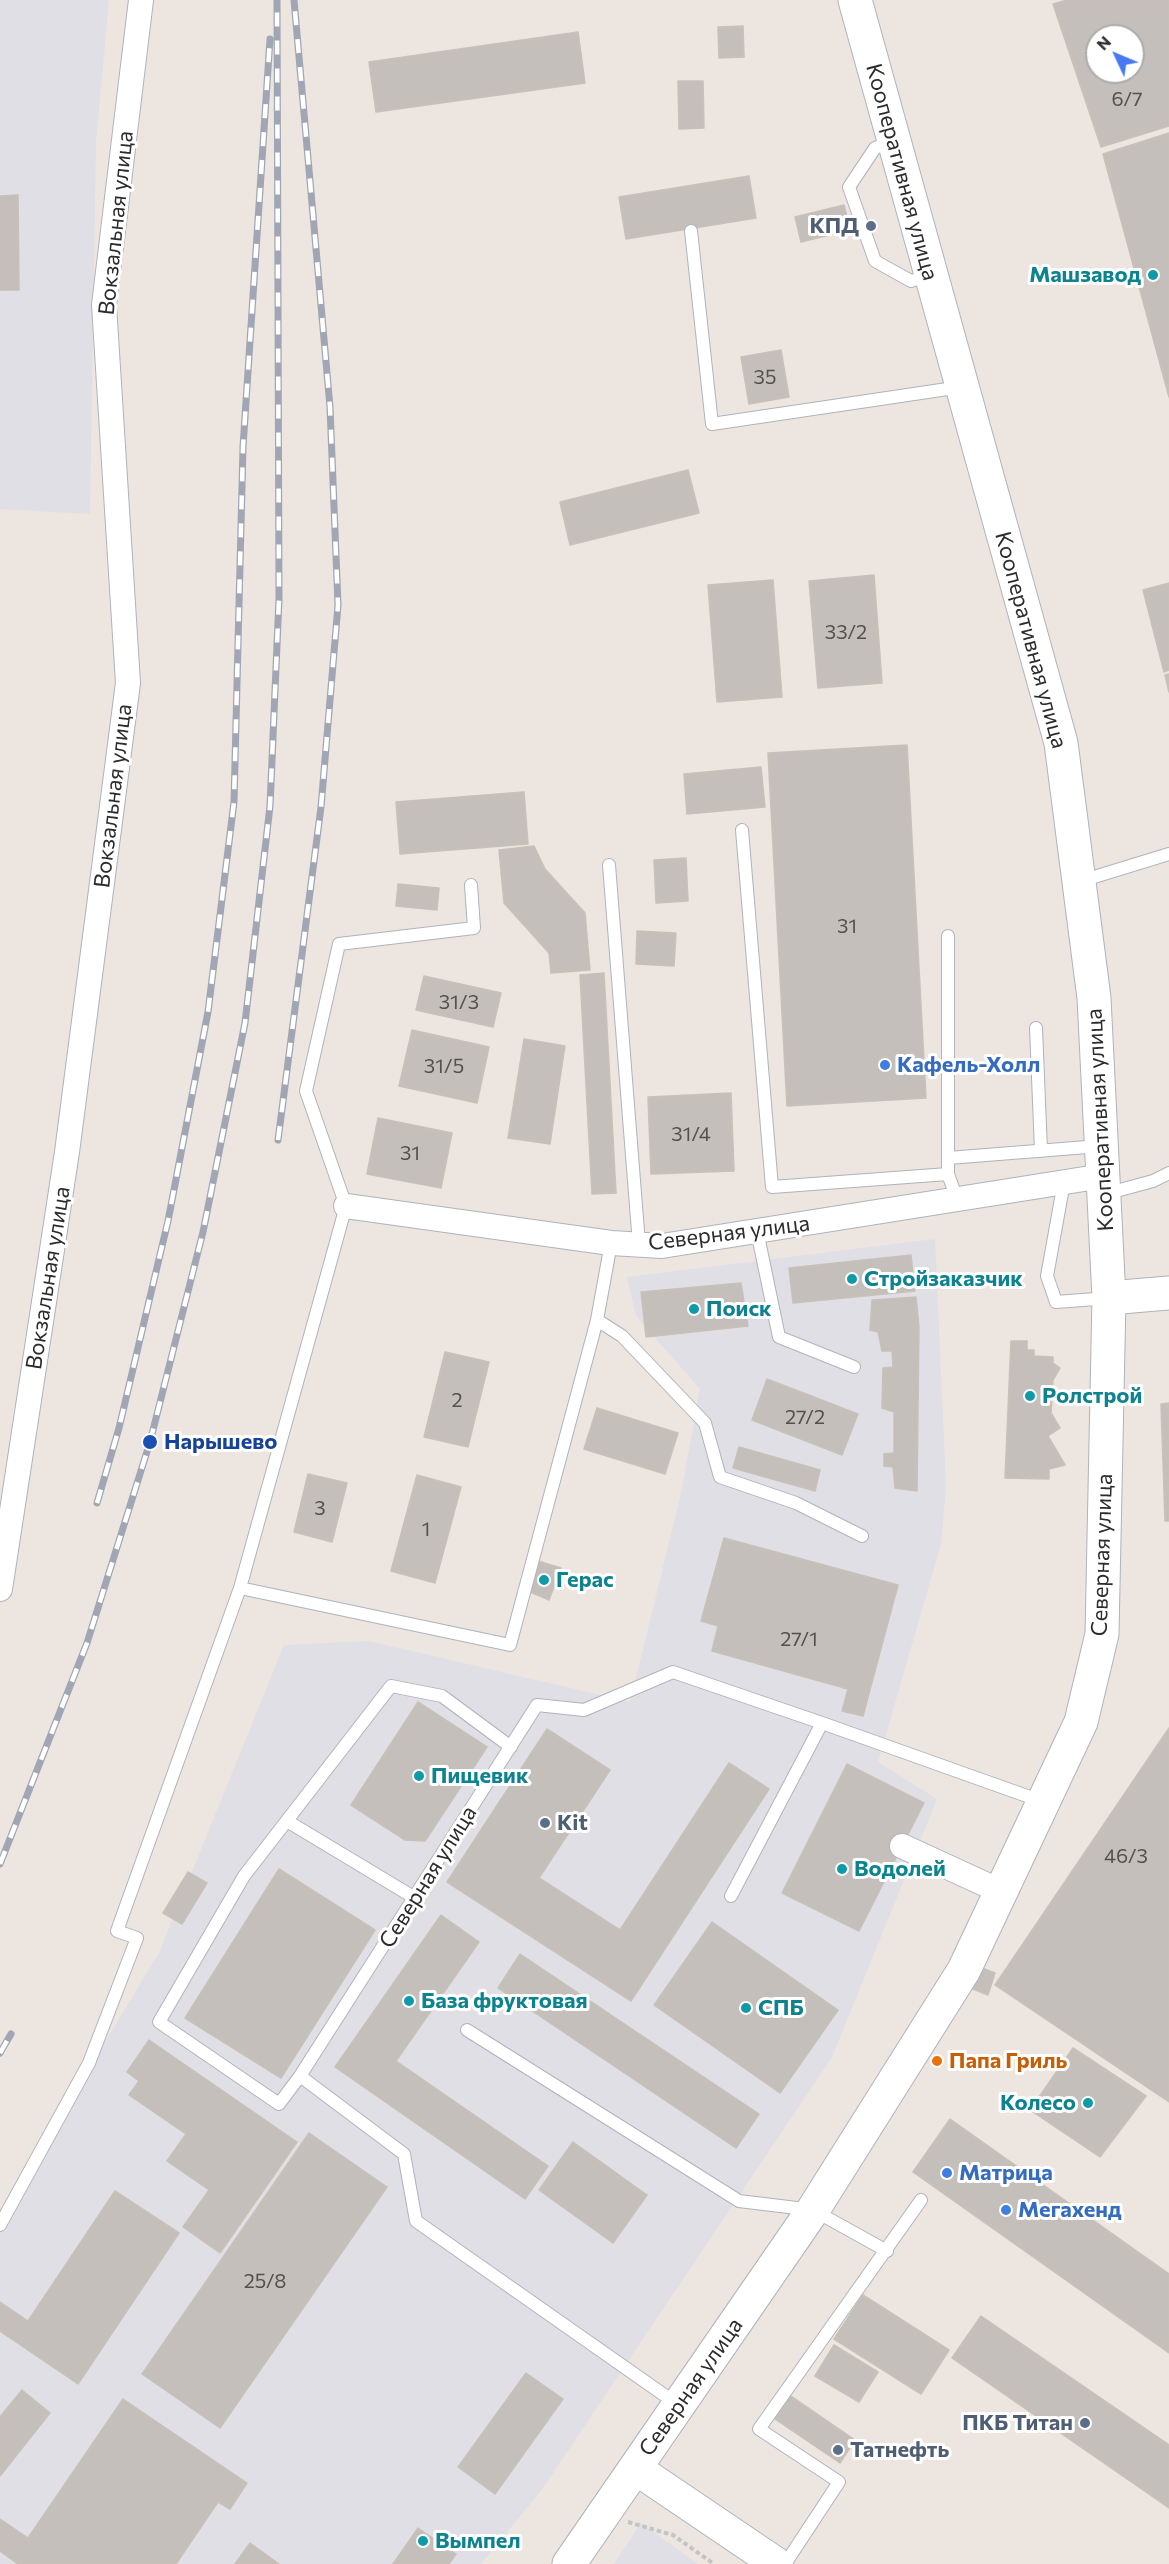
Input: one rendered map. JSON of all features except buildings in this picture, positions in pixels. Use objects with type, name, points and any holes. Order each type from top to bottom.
[{"type":"main road","name":"Кооперативная улица","points":[[855,0],[1060,743],[1094,998],[1109,1298]]},
{"type":"main road","points":[[1109,1298],[1169,1293]]},
{"type":"main road","name":"Северная улица","points":[[569,2564],[813,2210],[964,1970],[1081,1722],[1102,1634],[1109,1298]]},
{"type":"street","name":"Вокзальная улица","points":[[0,1588],[67,1152],[128,683],[104,305],[141,0]]},
{"type":"street","name":"Северная улица","points":[[346,1206],[611,1243],[662,1246],[1064,1182],[1102,1172]]},
{"type":"street","points":[[902,1846],[1002,1892]]},
{"type":"street","points":[[635,2468],[777,2564]]},
{"type":"lane","points":[[894,141],[875,148],[849,188],[875,261],[911,281],[931,276]]},
{"type":"lane","points":[[691,231],[712,424],[962,387]]},
{"type":"lane","points":[[742,830],[772,1187],[948,1174]]},
{"type":"lane","points":[[1079,882],[1169,854]]},
{"type":"lane","points":[[609,866],[639,1244]]},
{"type":"lane","points":[[0,2225],[89,2063],[137,1938],[117,1931],[240,1588],[346,1206],[306,1091],[339,944],[474,928],[471,885]]},
{"type":"lane","points":[[948,936],[948,1174],[957,1199]]},
{"type":"lane","points":[[1036,1028],[1041,1151]]},
{"type":"lane","points":[[948,1158],[1041,1151],[1102,1172],[1153,1181],[1169,1173]]},
{"type":"lane","points":[[1064,1182],[1047,1276],[1056,1302],[1109,1298]]},
{"type":"lane","points":[[758,1231],[779,1336],[854,1367]]},
{"type":"lane","points":[[240,1588],[510,1645],[597,1320],[611,1243]]},
{"type":"lane","points":[[597,1320],[622,1335],[705,1423],[720,1477],[796,1503],[862,1536]]},
{"type":"lane","name":"Северная улица","points":[[287,1821],[244,1876],[159,2022],[279,2104],[370,1969],[537,1705],[584,1710],[673,1672],[1044,1803]]},
{"type":"lane","points":[[415,1898],[287,1821],[391,1686],[442,1696],[511,1747]]},
{"type":"lane","points":[[731,1896],[822,1723]]},
{"type":"lane","points":[[467,2030],[740,2202],[813,2210],[887,2251]]},
{"type":"lane","points":[[300,2076],[404,2154],[416,2221],[678,2405]]},
{"type":"lane","points":[[785,2564],[839,2482],[759,2429],[921,2200]]},
{"type":"path","points":[[626,2522],[673,2535],[714,2564]]},
{"type":"shaded area","points":[[0,0],[109,0],[96,141],[90,514],[0,509]]},
{"type":"shaded area","points":[[935,1239],[946,1486],[941,1544],[878,1762],[937,1799],[832,2057],[543,2488],[481,2564],[0,2564],[0,2215],[159,1953],[284,1645],[369,1641],[630,1702],[681,1494],[700,1389],[636,1316],[627,1277]]},
{"type":"shaded area","points":[[641,2523],[698,2564],[614,2564]]},
{"type":"railway","points":[[0,1864],[87,1643],[150,1442],[203,1232],[245,1023],[270,806],[279,599],[277,0]]},
{"type":"railway","points":[[278,1140],[321,807],[338,605],[330,407],[294,0]]},
{"type":"railway","points":[[97,1503],[119,1428],[168,1221],[208,1012],[234,802],[243,447],[270,39]]},
{"type":"railway","points":[[0,2053],[11,2034]]},
{"type":"place","name":"КПД","points":[[871,226]]},
{"type":"place","name":"Машзавод","points":[[1153,275]]},
{"type":"place","name":"Кафель-Холл","points":[[885,1065]]},
{"type":"place","name":"Стройзаказчик","points":[[852,1279]]},
{"type":"place","name":"Поиск","points":[[694,1309]]},
{"type":"place","name":"Ролстрой","points":[[1030,1396]]},
{"type":"place","name":"Нарышево","points":[[150,1442]]},
{"type":"place","name":"Герас","points":[[544,1580]]},
{"type":"place","name":"Пищевик","points":[[419,1776]]},
{"type":"place","name":"Kit","points":[[545,1823]]},
{"type":"place","name":"Водолей","points":[[842,1869]]},
{"type":"place","name":"База фруктовая","points":[[409,2001]]},
{"type":"place","name":"СПБ","points":[[746,2008]]},
{"type":"place","name":"Папа Гриль","points":[[937,2061]]},
{"type":"place","name":"Колесо","points":[[1088,2103]]},
{"type":"place","name":"Матрица","points":[[947,2173]]},
{"type":"place","name":"Мегахенд","points":[[1006,2210]]},
{"type":"place","name":"ПКБ Титан","points":[[1085,2423]]},
{"type":"place","name":"Татнефть","points":[[838,2450]]},
{"type":"place","name":"Вымпел","points":[[423,2541]]}]
